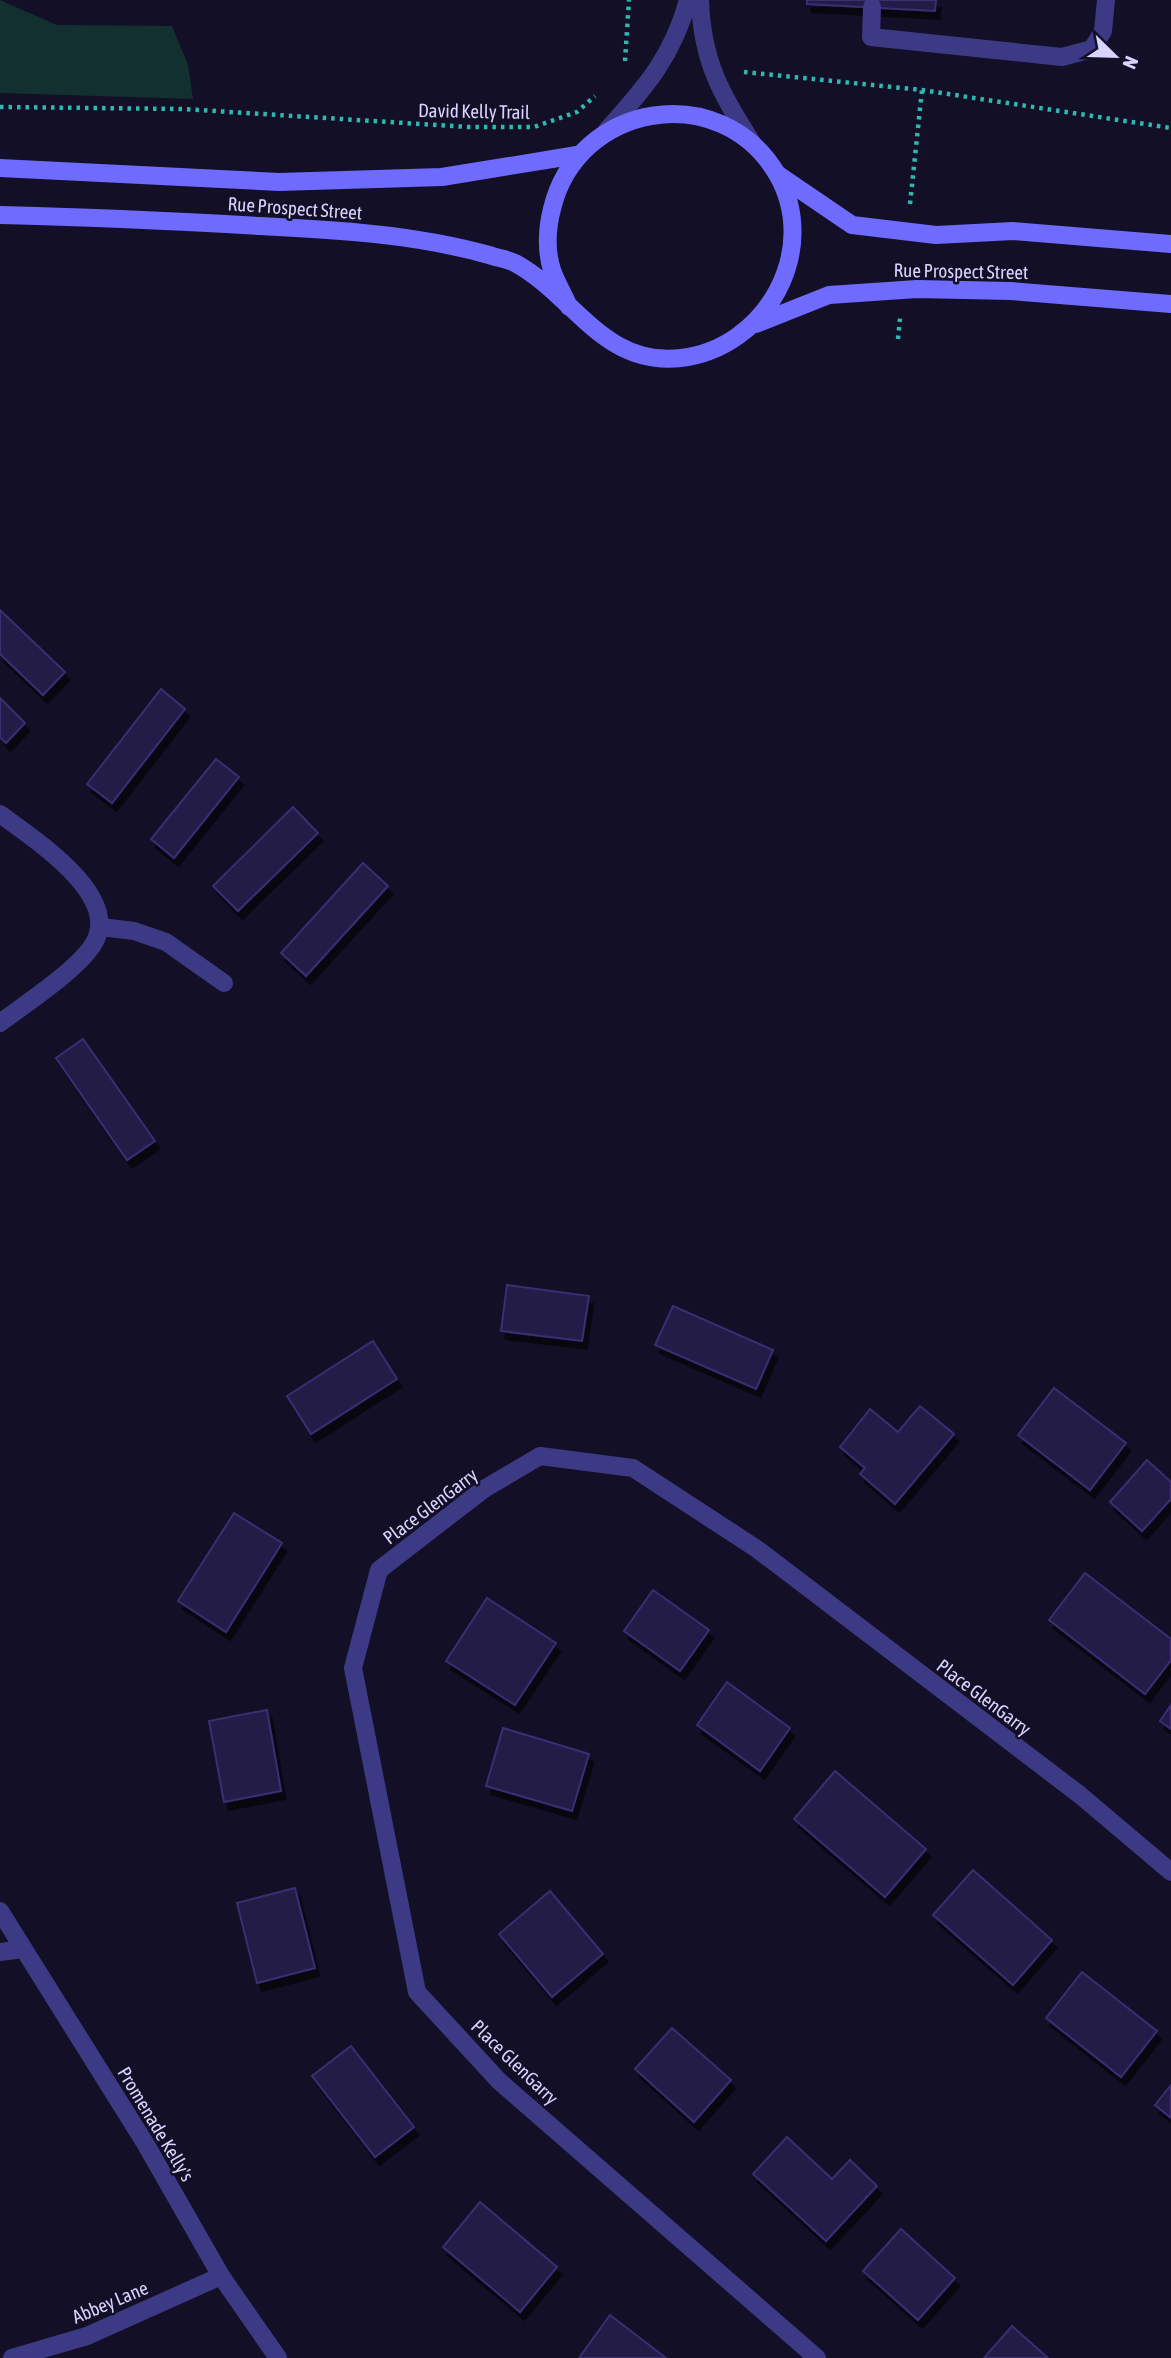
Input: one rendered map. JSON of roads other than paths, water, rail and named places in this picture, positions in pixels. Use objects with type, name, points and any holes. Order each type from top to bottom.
[{"type":"main road","name":"Rue Prospect Street","points":[[569,307],[551,268],[548,226],[556,189],[577,155],[607,130],[643,116],[682,113],[720,123],[752,144],[777,174],[852,225],[936,235],[1013,231],[1171,244]]},
{"type":"main road","name":"Rue Prospect Street","points":[[0,168],[279,182],[442,177],[577,155]]},
{"type":"main road","name":"Rue Prospect Street","points":[[756,324],[780,290],[792,250],[791,211],[777,174]]},
{"type":"main road","name":"Rue Prospect Street","points":[[0,215],[326,229],[447,243],[514,263],[569,307],[599,337],[637,355],[680,359],[720,348],[756,324],[829,295],[917,289],[1011,291],[1171,304]]},
{"type":"street","points":[[607,130],[652,80],[681,26],[688,0]]},
{"type":"street","points":[[700,0],[701,26],[717,85],[752,144]]},
{"type":"street","points":[[872,7],[871,37],[1062,57],[1092,49],[1103,31],[1106,0]]},
{"type":"street","points":[[0,814],[48,850],[85,885],[95,903],[101,927],[94,944],[81,959],[0,1023]]},
{"type":"street","points":[[101,927],[134,931],[166,942],[224,983]]},
{"type":"street","name":"Place GlenGarry","points":[[817,2358],[499,2081],[417,1992],[353,1668],[379,1570],[484,1489],[540,1456],[633,1468],[757,1549],[1080,1796],[1171,1872]]},
{"type":"street","name":"Promenade Kelly's","points":[[0,1911],[145,2143],[221,2276],[278,2358]]},
{"type":"street","points":[[0,1952],[23,1949]]},
{"type":"street","name":"Abbey Lane","points":[[12,2358],[87,2336],[221,2276]]}]
